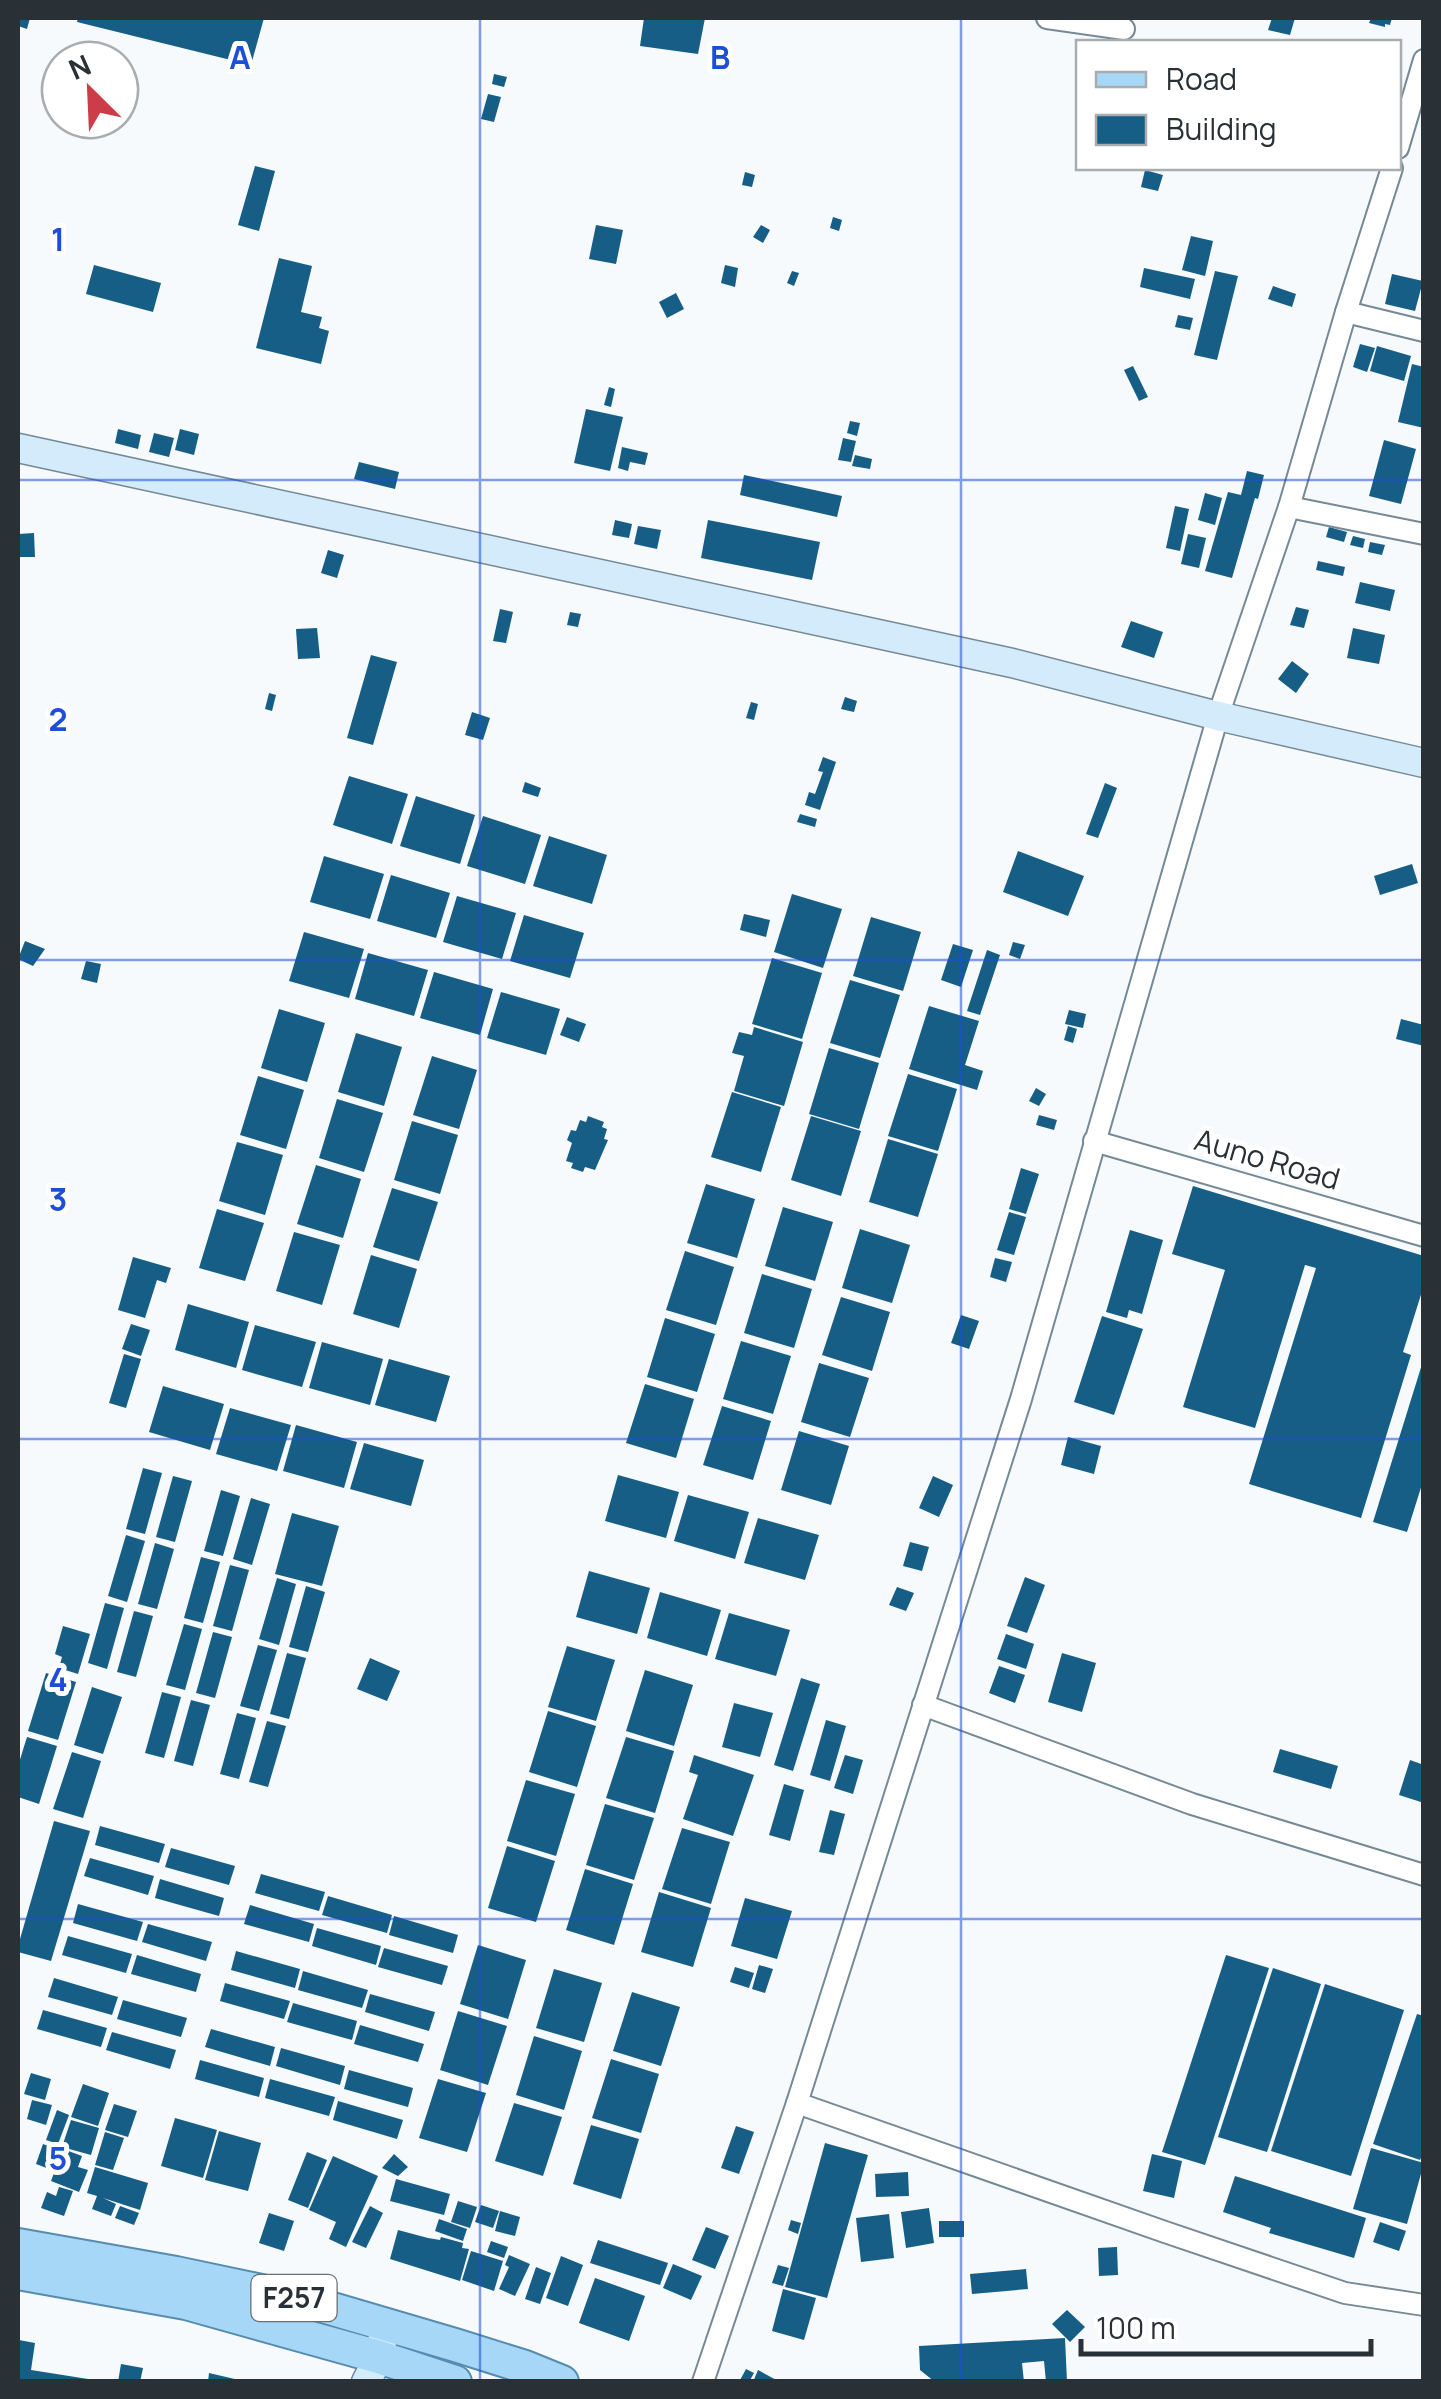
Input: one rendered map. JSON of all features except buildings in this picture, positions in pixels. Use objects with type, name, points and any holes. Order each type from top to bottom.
[{"type":"main road","name":"F257","points":[[18,2245],[176,2272],[295,2298],[376,2355],[472,2350],[562,2382]]},
{"type":"main road","name":"F257","points":[[18,2274],[186,2303],[376,2355],[454,2382]]},
{"type":"street","points":[[1046,18],[1124,28]]},
{"type":"street","points":[[1415,128],[1424,60]]},
{"type":"street","points":[[704,2382],[1021,1398],[1218,716],[1289,508],[1391,170]]},
{"type":"street","points":[[1346,312],[1424,331]]},
{"type":"street","points":[[18,448],[1012,663],[1218,716],[1424,762]]},
{"type":"street","points":[[1289,508],[1424,534]]},
{"type":"street","name":"Auno Road","points":[[1094,1141],[1424,1236]]},
{"type":"street","points":[[923,1705],[1192,1804],[1424,1875]]},
{"type":"street","points":[[797,2103],[1345,2293],[1424,2305]]}]
